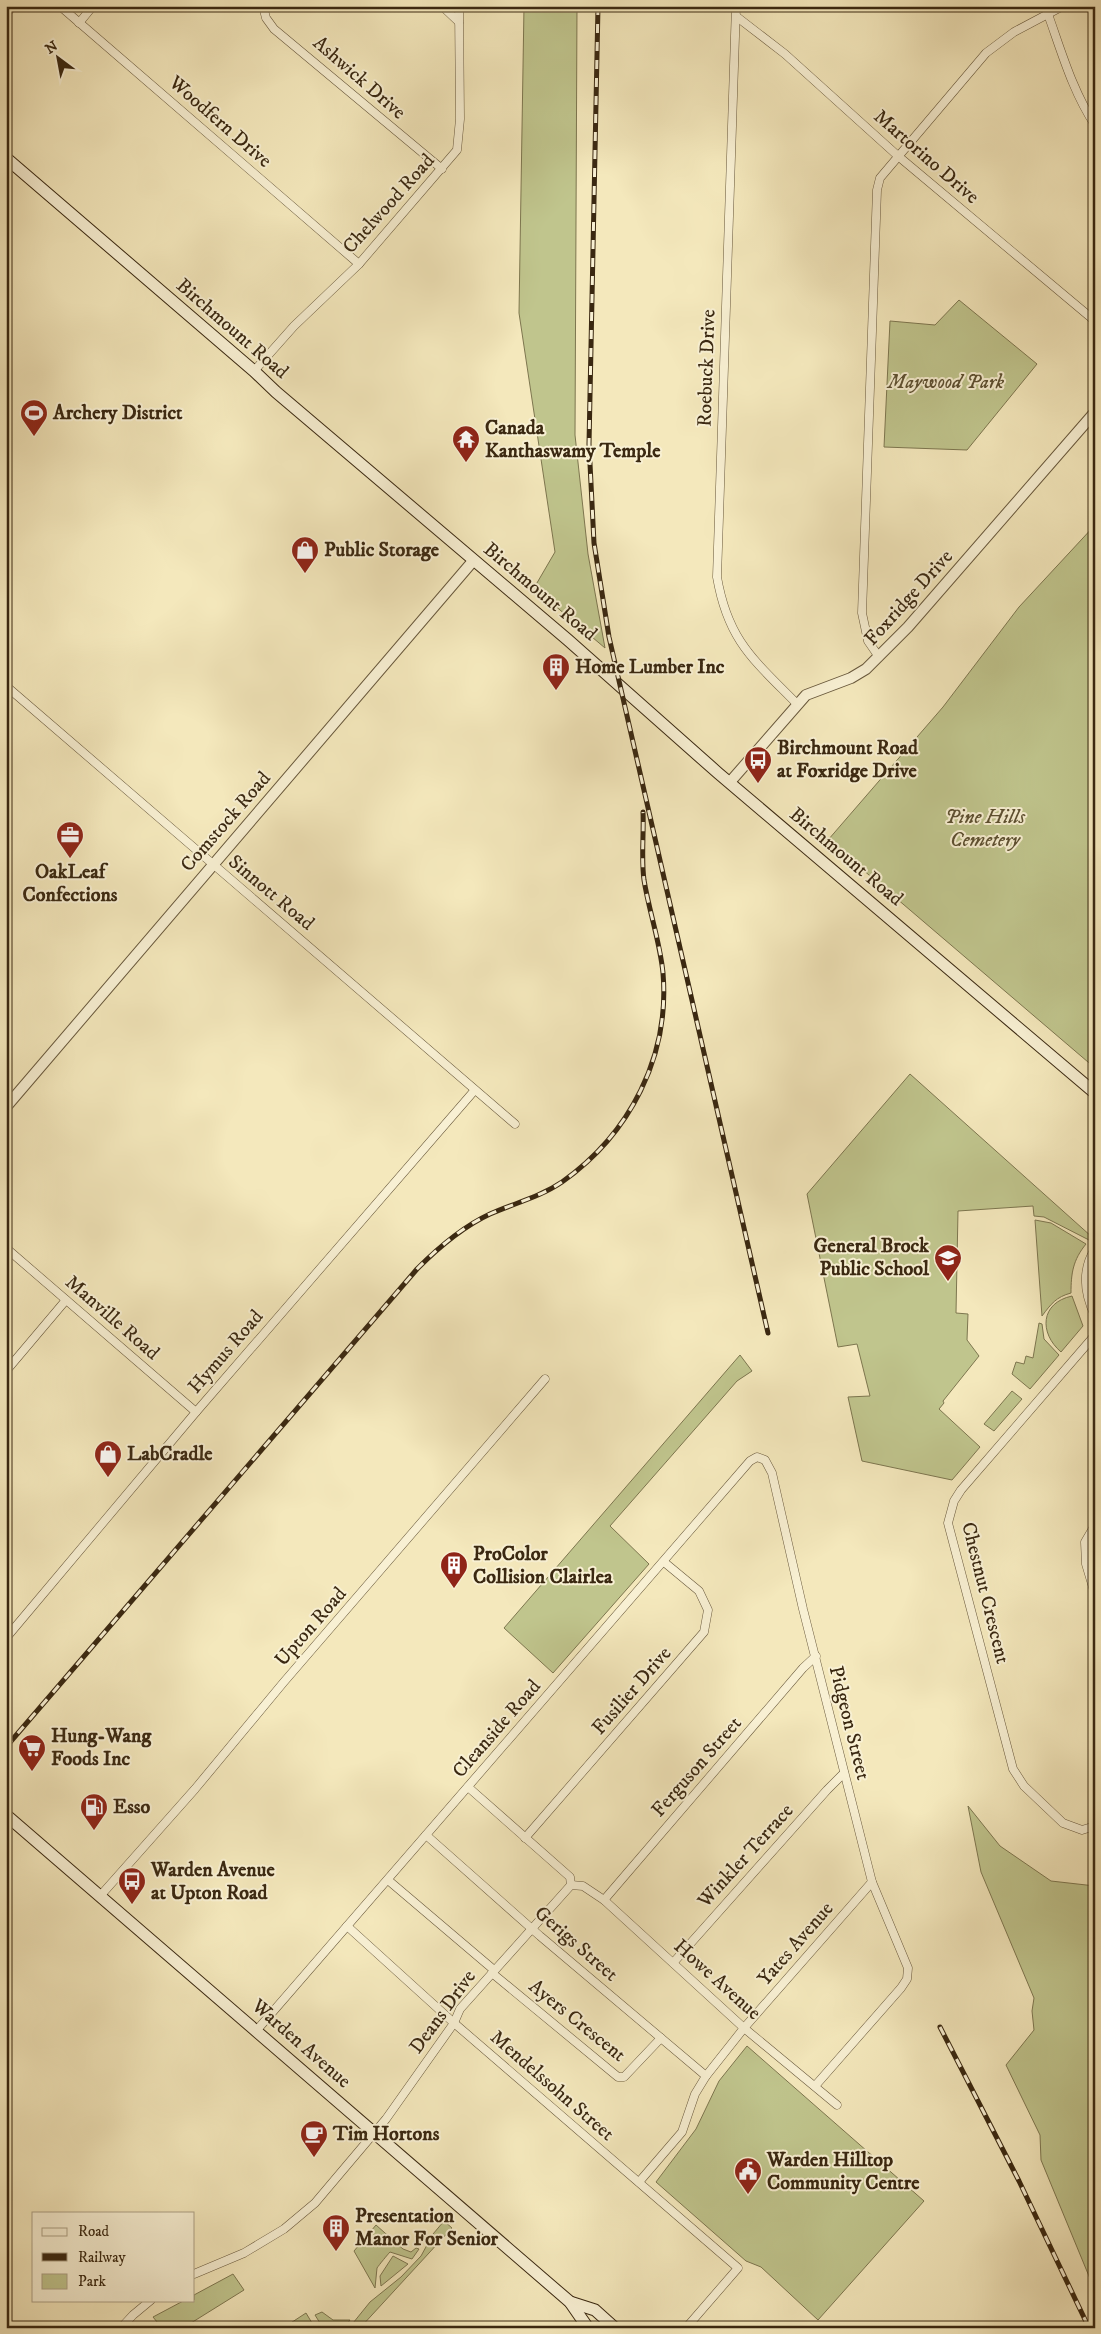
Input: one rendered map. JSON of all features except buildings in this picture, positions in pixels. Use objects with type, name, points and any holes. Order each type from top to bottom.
[{"type":"main road","name":"Birchmount Road","points":[[6,158],[473,561],[574,645],[730,782],[1095,1093]]},
{"type":"main road","name":"Warden Avenue","points":[[6,1815],[101,1895],[570,2302],[588,2328]]},
{"type":"main road","name":"Warden Avenue","points":[[570,2302],[595,2310],[615,2328]]},
{"type":"street","points":[[6,14],[13,6]]},
{"type":"street","name":"Woodfern Drive","points":[[60,6],[358,264]]},
{"type":"street","points":[[79,23],[93,6]]},
{"type":"street","name":"Ashwick Drive","points":[[263,6],[266,18],[274,29],[442,169]]},
{"type":"street","points":[[442,6],[459,22]]},
{"type":"street","name":"Chelwood Road","points":[[254,371],[274,351],[294,326],[358,264],[452,157],[458,144],[460,120],[459,6]]},
{"type":"street","name":"Roebuck Drive","points":[[736,6],[717,577],[725,613],[739,641],[761,669],[797,704]]},
{"type":"street","points":[[1045,6],[1073,84],[1085,110],[1095,125]]},
{"type":"street","points":[[879,657],[868,642],[862,614],[880,178],[986,53],[1014,32],[1063,6]]},
{"type":"street","name":"Martorino Drive","points":[[737,17],[785,54],[898,156],[1095,321]]},
{"type":"street","name":"Foxridge Drive","points":[[730,782],[797,704],[811,693],[851,678],[866,669],[879,657],[945,585],[1095,412]]},
{"type":"street","name":"Comstock Road","points":[[6,1106],[473,561]]},
{"type":"street","name":"Sinnott Road","points":[[6,686],[393,1018],[474,1091],[515,1124]]},
{"type":"street","name":"Hymus Road","points":[[6,1638],[196,1412],[474,1091]]},
{"type":"street","name":"Manville Road","points":[[6,1248],[196,1412]]},
{"type":"street","points":[[1095,1249],[1086,1268],[1085,1284],[1088,1301],[1095,1316]]},
{"type":"street","points":[[6,1371],[66,1300]]},
{"type":"street","name":"Chestnut Crescent","points":[[1095,1335],[961,1490],[954,1500],[948,1523],[1013,1770],[1024,1786],[1063,1823],[1082,1830],[1095,1826]]},
{"type":"street","name":"Upton Road","points":[[101,1895],[204,1779],[283,1683],[545,1379]]},
{"type":"street","name":"Cleanside Road","points":[[257,2030],[750,1461],[758,1458],[765,1460]]},
{"type":"street","name":"Pidgeon Street","points":[[765,1460],[772,1473],[872,1882],[908,1968],[907,1979],[901,1988],[815,2086]]},
{"type":"street","points":[[1095,1525],[1085,1542],[1086,1564],[1095,1594]]},
{"type":"street","name":"Fusilier Drive","points":[[525,1838],[704,1632],[708,1610],[699,1591],[664,1562]]},
{"type":"street","name":"Ferguson Street","points":[[604,1900],[796,1675],[816,1656]]},
{"type":"street","name":"Winkler Terrace","points":[[673,1962],[820,1797],[844,1773]]},
{"type":"street","points":[[468,1787],[570,1877],[571,1885]]},
{"type":"street","name":"Gerigs Street","points":[[426,1835],[706,2076]]},
{"type":"street","name":"Ayers Crescent","points":[[388,1880],[618,2077],[624,2077],[661,2038]]},
{"type":"street","name":"Yates Avenue","points":[[639,2182],[682,2132],[695,2094],[706,2076],[744,2028],[872,1882]]},
{"type":"street","name":"Howe Avenue","points":[[571,1885],[583,1886],[604,1900],[744,2028],[837,2105]]},
{"type":"street","name":"Deans Drive","points":[[195,2274],[244,2253],[284,2229],[315,2203],[374,2133],[454,2023],[460,2009],[571,1885]]},
{"type":"street","name":"Mendelssohn Street","points":[[346,1926],[454,2023],[738,2268],[686,2328]]},
{"type":"street","points":[[121,2328],[149,2302]]},
{"type":"green space","points":[[524,6],[577,6],[575,435],[588,554],[605,648],[534,588],[555,552],[519,313]]},
{"type":"green space","name":"Maywood Park","points":[[959,300],[1037,364],[967,450],[884,447],[890,321],[935,325]]},
{"type":"green space","name":"Pine Hills Cemetery","points":[[1095,525],[1095,1068],[828,840],[943,707],[1019,607]]},
{"type":"green space","name":"General Brock Public School","points":[[910,1074],[1092,1237],[1089,1240],[1044,1217],[1034,1216],[1033,1206],[958,1211],[956,1313],[968,1314],[967,1340],[979,1356],[943,1401],[944,1403],[939,1409],[980,1447],[952,1480],[862,1461],[848,1397],[870,1396],[857,1344],[838,1347],[807,1194]]},
{"type":"green space","points":[[1035,1220],[1051,1223],[1086,1244],[1078,1256],[1074,1267],[1071,1293],[1054,1302],[1042,1316]]},
{"type":"green space","points":[[1072,1296],[1083,1326],[1061,1352],[1049,1336],[1046,1320],[1054,1305]]},
{"type":"green space","points":[[1039,1323],[1042,1324],[1044,1339],[1059,1355],[1030,1389],[1012,1374],[1016,1362],[1024,1364],[1026,1356],[1033,1358]]},
{"type":"green space","points":[[740,1355],[752,1371],[737,1381],[610,1526],[649,1564],[553,1673],[504,1628]]},
{"type":"green space","points":[[1012,1391],[1022,1399],[994,1431],[984,1424]]},
{"type":"green space","points":[[968,1806],[1000,1846],[1051,1881],[1095,1886],[1095,2283],[1091,2281],[1041,2160],[1040,2135],[1006,2065],[1034,2030],[1032,2011],[1034,1998],[981,1872]]},
{"type":"green space","points":[[747,2046],[924,2201],[818,2320],[761,2267],[746,2261],[656,2182],[696,2129],[719,2081]]},
{"type":"green space","points":[[444,2221],[452,2228],[360,2328],[349,2328],[370,2302],[401,2277],[421,2256],[433,2234]]},
{"type":"green space","points":[[376,2225],[403,2249],[411,2252],[416,2248],[419,2249],[412,2259],[390,2252],[377,2268],[375,2288],[354,2251]]},
{"type":"green space","points":[[393,2256],[408,2264],[381,2286],[380,2276]]},
{"type":"green space","points":[[233,2274],[244,2290],[183,2328],[162,2328],[153,2317],[181,2302],[195,2302],[195,2294]]},
{"type":"green space","points":[[322,2312],[333,2320],[350,2320],[344,2328],[323,2328],[315,2315]]},
{"type":"green space","points":[[306,2313],[315,2328],[283,2328]]},
{"type":"railway","points":[[598,6],[589,444],[594,543],[609,637],[768,1333]]},
{"type":"railway","points":[[6,1747],[417,1269],[460,1231],[490,1214],[527,1200],[562,1182],[586,1163],[626,1117],[641,1091],[652,1063],[660,1034],[663,1004],[662,961],[644,880],[643,812]]},
{"type":"railway","points":[[940,2027],[1019,2181],[1089,2328]]},
{"type":"place","name":"Archery District","points":[[34,437]]},
{"type":"place","name":"Canada Kanthaswamy Temple","points":[[466,463]]},
{"type":"place","name":"Public Storage","points":[[305,574]]},
{"type":"place","name":"Home Lumber Inc","points":[[556,691]]},
{"type":"place","name":"Birchmount Road at Foxridge Drive","points":[[758,784]]},
{"type":"place","name":"OakLeaf Confections","points":[[70,859]]},
{"type":"place","name":"General Brock Public School","points":[[948,1282]]},
{"type":"place","name":"LabCradle","points":[[108,1478]]},
{"type":"place","name":"ProColor Collision Clairlea","points":[[454,1589]]},
{"type":"place","name":"Hung-Wang Foods Inc","points":[[32,1772]]},
{"type":"place","name":"Esso","points":[[94,1831]]},
{"type":"place","name":"Warden Avenue at Upton Road","points":[[132,1905]]},
{"type":"place","name":"Tim Hortons","points":[[314,2158]]},
{"type":"place","name":"Warden Hilltop Community Centre","points":[[748,2195]]},
{"type":"place","name":"Presentation Manor For Senior","points":[[336,2252]]}]
